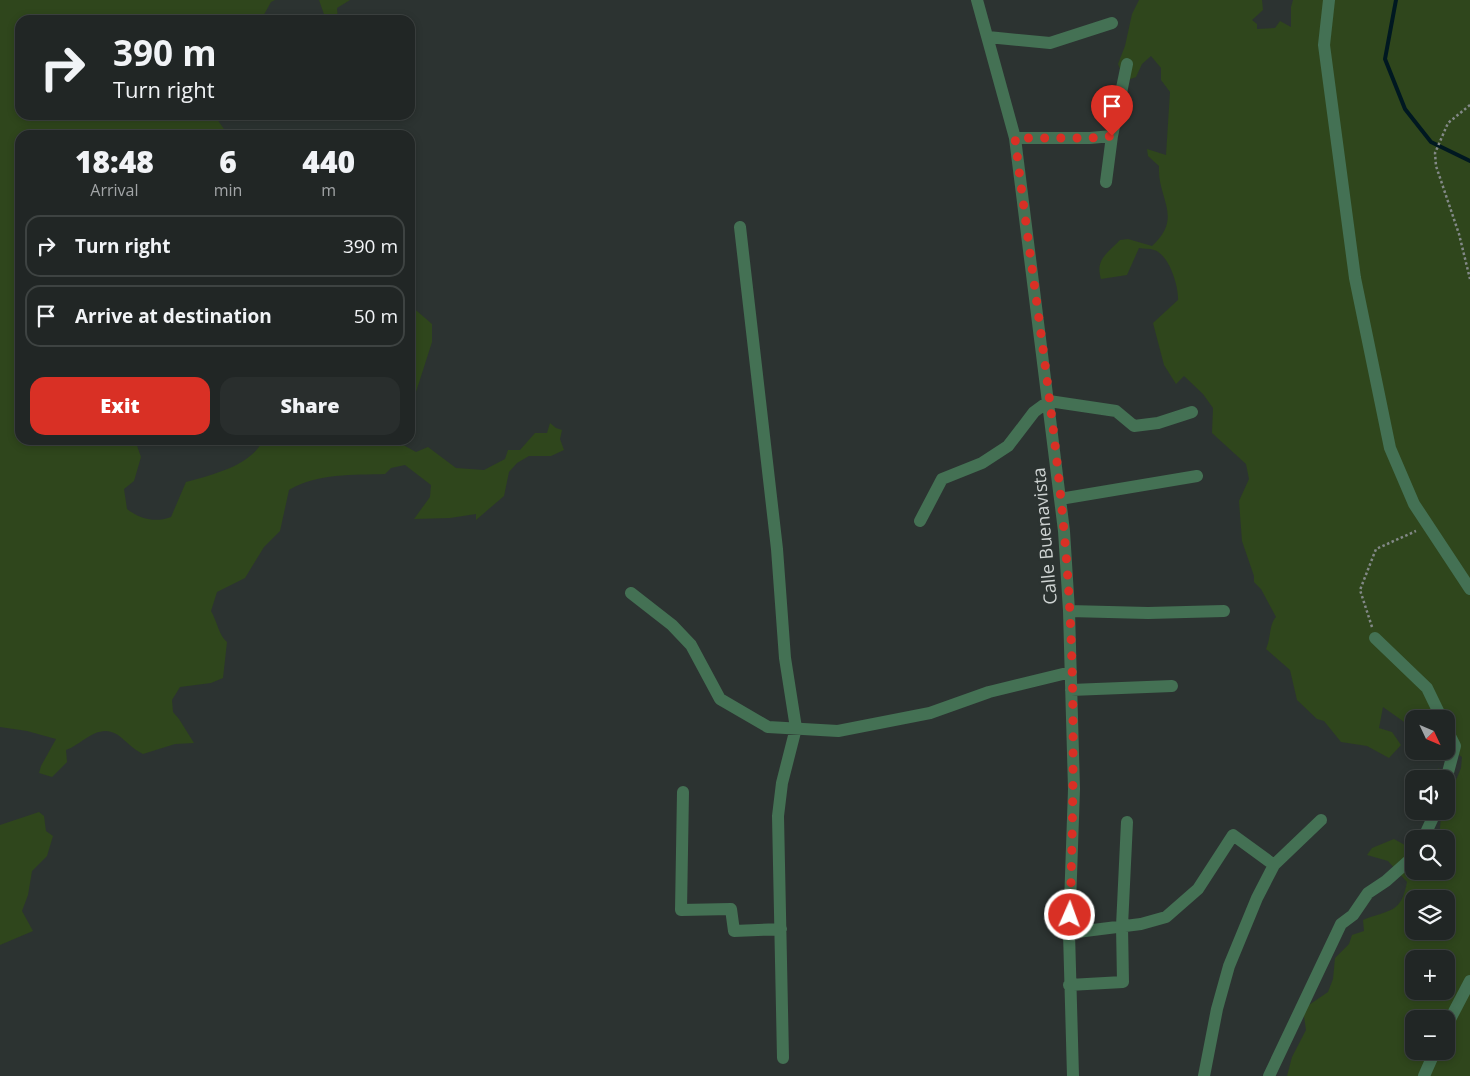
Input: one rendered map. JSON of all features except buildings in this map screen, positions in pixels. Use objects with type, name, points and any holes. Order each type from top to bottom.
[{"type":"street","name":"Calle Buenavista","points":[[978,0],[1015,138],[1060,500],[1069,611],[1074,789],[1069,933],[1073,1076]]},
{"type":"street","points":[[1329,1],[1325,53],[1355,278],[1390,448],[1414,504],[1470,589]]},
{"type":"street","points":[[988,37],[1050,43],[1112,24]]},
{"type":"street","points":[[1106,182],[1112,136],[1127,64]]},
{"type":"street","points":[[1015,138],[1090,138],[1112,136]]},
{"type":"street","points":[[740,227],[777,549],[785,658],[796,728],[782,782],[778,816],[784,1058]]},
{"type":"street","points":[[920,522],[942,479],[982,463],[1008,446],[1034,412],[1049,402],[1116,411],[1134,426],[1158,423],[1192,412]]},
{"type":"street","points":[[1060,500],[1196,476]]},
{"type":"street","points":[[631,592],[672,625],[691,645],[720,699],[768,727],[838,731],[930,714],[989,692],[1071,672]]},
{"type":"street","points":[[1069,611],[1148,613],[1224,611]]},
{"type":"street","points":[[1375,638],[1427,688],[1438,710]]},
{"type":"street","points":[[1071,690],[1172,686]]},
{"type":"street","points":[[683,792],[681,910],[731,910],[734,931],[781,929]]},
{"type":"street","points":[[1204,1076],[1217,1009],[1229,966],[1256,898],[1274,865],[1321,820]]},
{"type":"street","points":[[1069,985],[1123,982],[1122,926],[1126,822]]},
{"type":"street","points":[[1069,933],[1141,924],[1166,918],[1198,889],[1233,835],[1274,865]]},
{"type":"street","points":[[1268,1076],[1341,924],[1353,915],[1368,893],[1386,881],[1405,864]]},
{"type":"street","points":[[1455,1010],[1470,981]]},
{"type":"street","points":[[1424,1076],[1431,1060]]},
{"type":"path","points":[[1470,105],[1448,123],[1435,153],[1436,166],[1459,234],[1470,279]]},
{"type":"path","points":[[1375,638],[1360,590],[1376,549],[1427,526]]},
{"type":"green space","points":[[0,0],[275,0],[271,2],[264,15],[15,15],[15,120],[218,120],[225,130],[15,130],[15,445],[137,445],[141,457],[134,481],[124,489],[127,509],[142,518],[153,520],[171,517],[186,482],[240,463],[249,457],[260,445],[403,445],[416,452],[428,447],[456,468],[484,470],[505,459],[508,450],[520,450],[535,433],[547,433],[550,423],[562,430],[560,439],[564,450],[551,456],[529,456],[517,463],[509,472],[504,496],[476,520],[476,514],[450,518],[414,519],[430,497],[431,485],[405,465],[391,468],[385,474],[348,475],[311,480],[289,490],[280,531],[264,547],[245,578],[217,592],[211,611],[222,636],[227,642],[223,678],[211,683],[180,687],[172,700],[173,712],[194,743],[175,744],[143,754],[118,735],[104,731],[97,732],[66,750],[67,762],[52,777],[39,773],[56,739],[27,731],[0,727]]},
{"type":"green space","points":[[319,0],[350,0],[337,8],[338,15],[324,15]]},
{"type":"green space","points":[[1139,0],[1262,0],[1263,10],[1252,20],[1257,24],[1257,29],[1275,28],[1280,21],[1291,27],[1293,0],[1470,0],[1470,1076],[1287,1076],[1292,1057],[1306,1030],[1303,1009],[1328,992],[1333,979],[1335,958],[1349,944],[1352,935],[1364,931],[1363,920],[1387,912],[1398,905],[1407,882],[1405,880],[1455,880],[1455,830],[1440,830],[1441,820],[1455,820],[1455,779],[1461,768],[1462,757],[1455,752],[1455,710],[1405,710],[1405,723],[1383,707],[1379,728],[1392,732],[1401,745],[1389,758],[1367,746],[1341,742],[1324,721],[1317,719],[1297,700],[1290,670],[1266,649],[1272,624],[1276,617],[1261,589],[1254,582],[1254,576],[1242,541],[1239,501],[1249,479],[1246,464],[1212,433],[1213,408],[1203,394],[1184,376],[1176,384],[1164,365],[1153,323],[1178,300],[1177,287],[1172,272],[1159,253],[1152,249],[1139,248],[1127,275],[1101,279],[1100,266],[1103,257],[1120,240],[1128,239],[1152,246],[1161,236],[1168,217],[1159,178],[1159,166],[1148,156],[1147,149],[1166,155],[1170,92],[1161,80],[1161,68],[1151,56],[1142,64],[1136,77],[1125,81],[1118,64],[1125,46],[1132,14]]},
{"type":"green space","points":[[415,309],[432,324],[432,342],[416,392]]},
{"type":"green space","points":[[39,812],[44,816],[46,831],[53,836],[47,856],[32,871],[28,895],[22,911],[33,931],[0,945],[0,825]]},
{"type":"green space","points":[[1394,839],[1405,845],[1405,880],[1388,861],[1367,855],[1372,848]]},
{"type":"waterway","points":[[1396,0],[1385,59],[1405,109],[1431,142],[1470,161]]},
{"type":"route","points":[[1070,915],[1074,789],[1071,657],[1064,531],[1015,138],[1090,138],[1112,136]]}]
